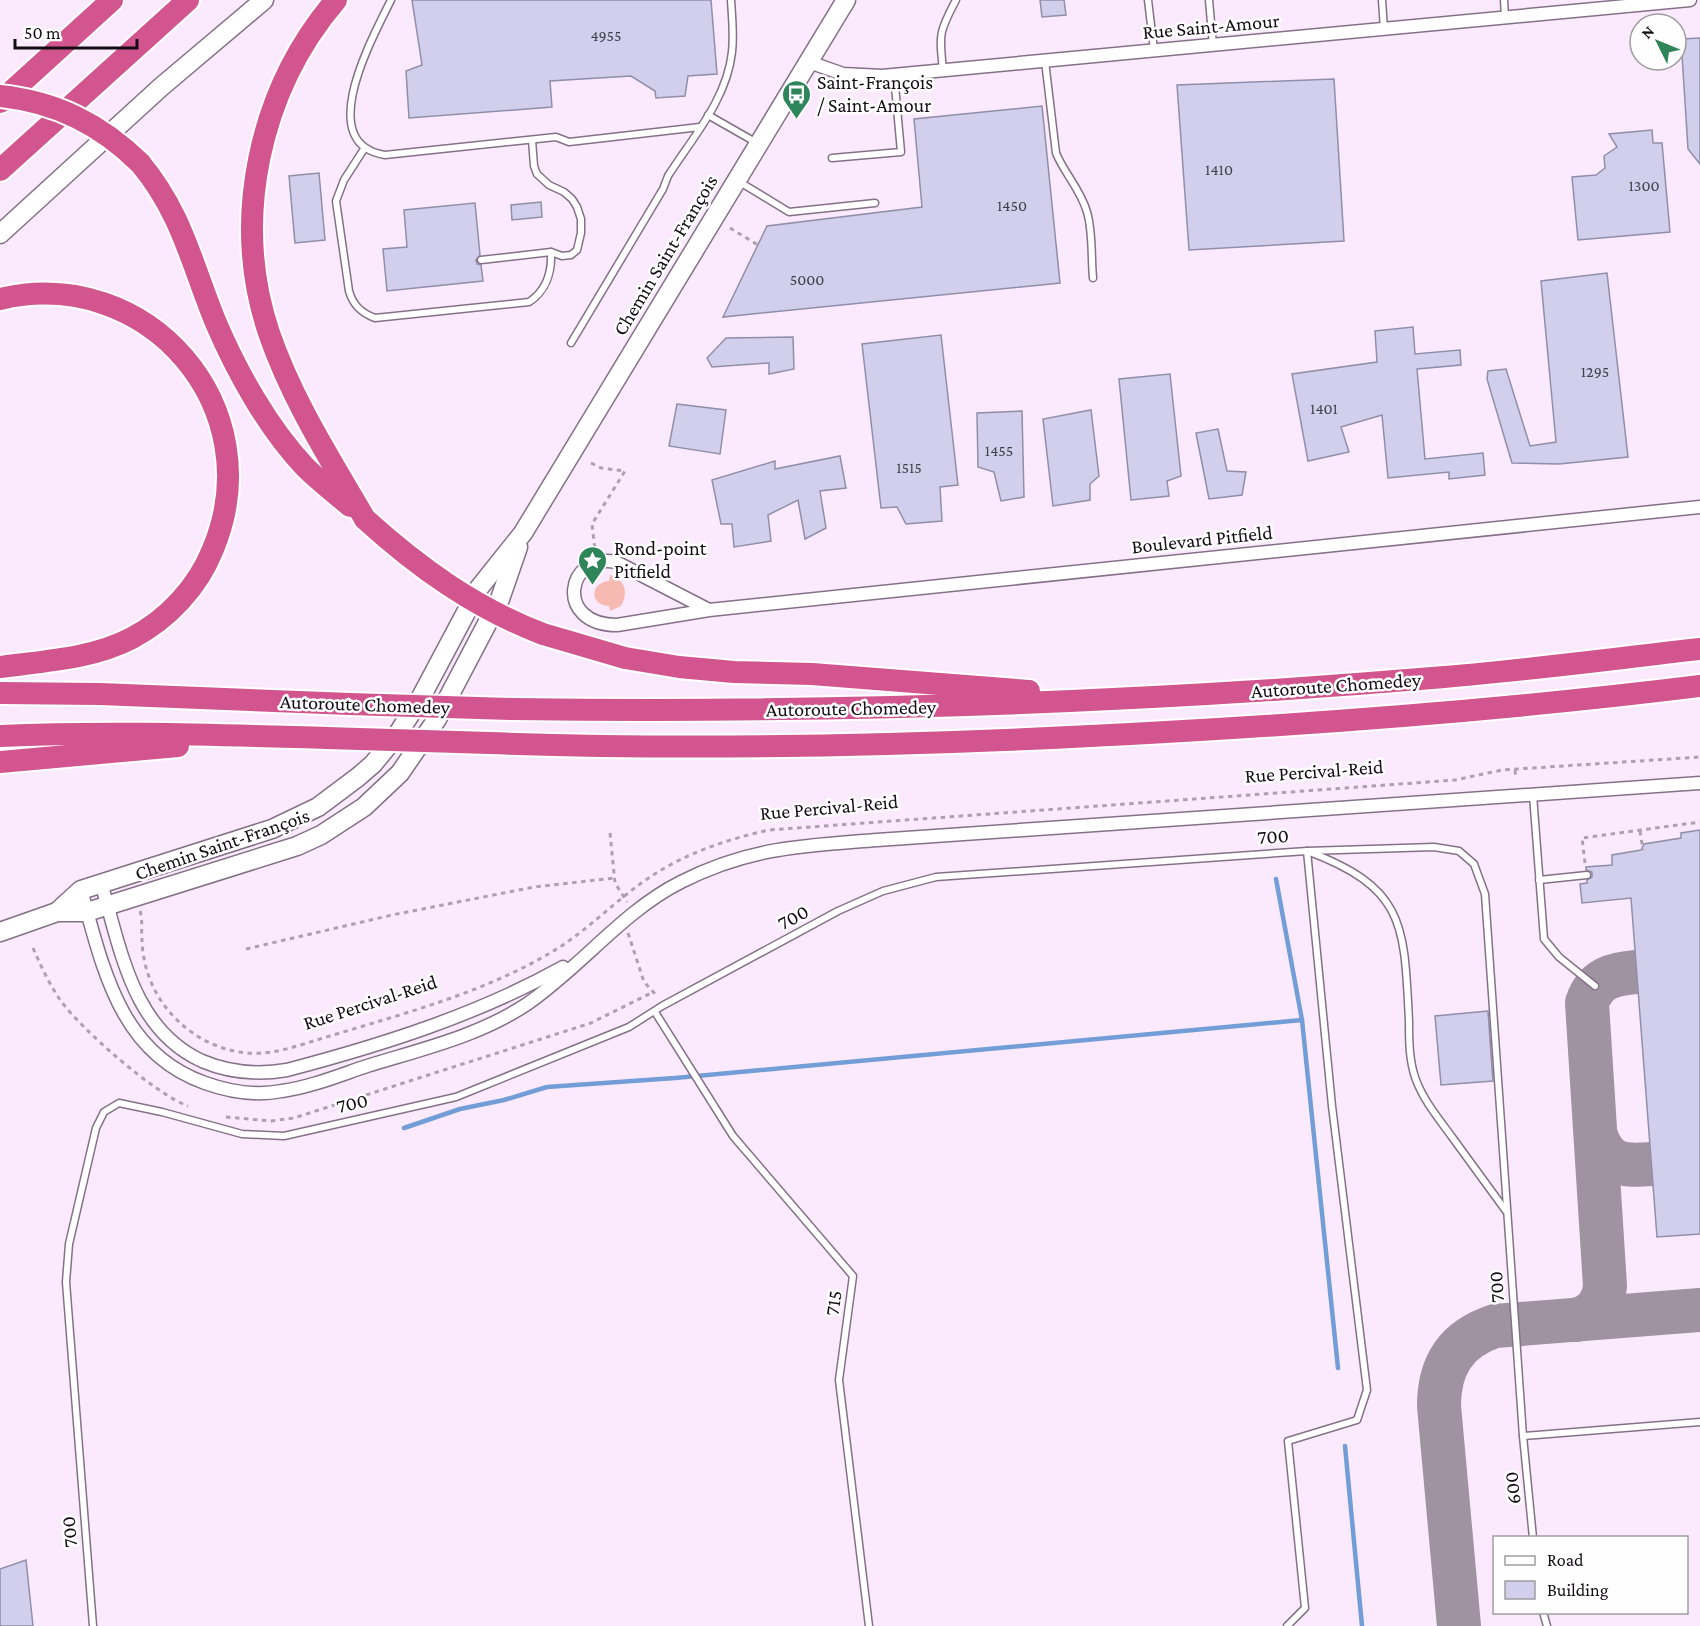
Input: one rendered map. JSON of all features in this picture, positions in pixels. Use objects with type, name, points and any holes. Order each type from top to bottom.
[{"type":"highway","points":[[0,102],[112,0]]},
{"type":"highway","points":[[0,170],[188,0]]},
{"type":"highway","points":[[336,0],[318,22],[298,53],[275,103],[258,161],[253,200],[253,239],[259,296],[280,363],[312,428],[364,519]]},
{"type":"highway","points":[[0,96],[41,103],[80,117],[117,141],[140,163],[169,203],[217,324],[239,371],[262,409],[305,467],[407,556],[466,598],[509,621],[543,634],[625,658],[679,668],[812,674],[1129,699]]},
{"type":"highway","points":[[0,299],[27,294],[86,298],[124,311],[156,330],[185,358],[207,390],[220,422],[229,464],[227,505],[213,550],[199,577],[167,614],[146,630],[112,647],[75,656],[0,667]]},
{"type":"highway","name":"Autoroute Chomedey","points":[[0,693],[512,709],[650,711],[821,709],[1129,699],[1432,678],[1700,649]]},
{"type":"highway","name":"Autoroute Chomedey","points":[[0,735],[123,733],[691,747],[827,746],[1104,736],[1268,726],[1440,713],[1700,686]]},
{"type":"highway","points":[[0,762],[277,737]]},
{"type":"street","points":[[0,234],[169,80],[264,0]]},
{"type":"street","name":"Chemin Saint-François","points":[[57,912],[81,890],[272,829],[318,807],[373,764],[397,735],[420,699],[479,588],[524,533],[846,0]]},
{"type":"street","name":"Rue Saint-Amour","points":[[809,62],[843,74],[894,75],[1690,0]]},
{"type":"street","name":"Boulevard Pitfield","points":[[709,610],[616,562],[598,561],[583,571],[574,587],[574,596],[582,613],[588,619],[606,625],[617,625],[709,610],[1700,507]]},
{"type":"street","name":"Chemin Saint-François","points":[[0,932],[57,912],[87,912],[108,906],[297,846],[345,821],[383,790],[415,754],[461,676],[500,599],[524,533]]},
{"type":"street","name":"Rue Percival-Reid","points":[[81,890],[101,960],[115,998],[128,1023],[168,1064],[193,1079],[221,1088],[252,1093],[295,1089],[481,1029],[516,1011],[539,995],[635,913],[665,891],[708,869],[738,858],[782,848],[1700,783]]},
{"type":"street","name":"Rue Percival-Reid","points":[[101,883],[133,987],[145,1011],[162,1033],[194,1057],[222,1068],[251,1073],[287,1070],[448,1020],[523,989],[588,953]]},
{"type":"lane","points":[[391,0],[367,51],[353,89],[350,112],[352,127],[356,141],[364,149],[385,155],[556,137],[569,142],[700,127]]},
{"type":"lane","points":[[571,344],[663,189],[668,176],[725,85],[733,36],[731,0]]},
{"type":"lane","points":[[943,70],[941,31],[956,0]]},
{"type":"lane","points":[[1148,0],[1154,51]]},
{"type":"lane","points":[[1209,0],[1213,45]]},
{"type":"lane","points":[[1382,0],[1384,29]]},
{"type":"lane","points":[[1504,0],[1505,18]]},
{"type":"lane","points":[[1045,61],[1056,153],[1087,212],[1093,278]]},
{"type":"lane","points":[[832,158],[901,152],[894,75]]},
{"type":"lane","points":[[708,115],[759,144]]},
{"type":"lane","points":[[481,260],[551,252],[562,256],[571,255],[577,250],[581,219],[572,200],[537,174],[534,166],[532,140]]},
{"type":"lane","points":[[364,149],[344,180],[336,201],[349,291],[352,301],[368,315],[375,318],[529,302],[537,297],[549,275],[552,263],[551,252]]},
{"type":"lane","points":[[737,180],[789,212],[875,202]]},
{"type":"lane","points":[[1533,795],[1542,929],[1548,945],[1558,957],[1595,986]]},
{"type":"lane","name":"700","points":[[93,1626],[66,1282],[69,1244],[96,1128],[104,1112],[119,1103],[242,1134],[284,1136],[456,1097],[629,1027],[656,1012],[662,1006],[838,911],[884,891],[936,877],[1307,850],[1434,847],[1459,851],[1474,864],[1485,894],[1523,1436]]},
{"type":"lane","points":[[1287,1626],[1305,1608],[1288,1441],[1357,1420],[1367,1390],[1332,1106],[1307,850],[1339,863],[1361,876],[1376,888],[1390,908],[1400,928],[1405,954],[1411,1063],[1416,1081],[1427,1102],[1507,1213]]},
{"type":"lane","points":[[1539,880],[1587,875]]},
{"type":"lane","name":"715","points":[[656,1012],[733,1136],[853,1276],[839,1380],[869,1626]]},
{"type":"lane","points":[[1523,1436],[1700,1422]]},
{"type":"lane","name":"600","points":[[1523,1436],[1533,1536]]},
{"type":"path","points":[[730,228],[758,245]]},
{"type":"path","points":[[591,463],[601,468],[625,471],[592,524],[595,551]]},
{"type":"path","name":"Rue Percival-Reid","points":[[141,916],[146,968],[157,996],[178,1021],[205,1041],[232,1051],[278,1052],[494,982],[551,953],[658,871],[734,838],[786,827],[1455,780],[1502,770],[1700,757]]},
{"type":"path","points":[[1515,770],[1516,779]]},
{"type":"path","points":[[1585,862],[1582,838],[1700,822]]},
{"type":"path","points":[[1640,831],[1643,850]]},
{"type":"path","points":[[610,832],[614,878],[623,897],[635,913]]},
{"type":"path","points":[[246,949],[392,915],[534,887],[614,878]]},
{"type":"path","points":[[621,926],[628,934],[644,982],[656,994],[662,1006]]},
{"type":"shaded area","points":[[610,575],[622,583],[625,596],[621,606],[610,611],[609,606],[598,602],[594,594],[598,586],[609,581]]},
{"type":"building","points":[[412,0],[711,0],[717,74],[688,76],[685,96],[656,98],[655,91],[631,76],[550,81],[552,107],[409,118],[406,71],[422,65]]},
{"type":"building","points":[[1040,0],[1064,0],[1066,15],[1042,17]]},
{"type":"building","points":[[1700,38],[1700,164],[1688,149],[1683,72],[1688,72],[1688,39]]},
{"type":"building","points":[[1334,79],[1344,241],[1189,250],[1177,85]]},
{"type":"building","points":[[1042,106],[1060,283],[723,317],[767,226],[922,207],[914,119]]},
{"type":"building","points":[[1652,130],[1653,143],[1662,143],[1670,232],[1578,240],[1572,177],[1596,175],[1605,168],[1604,156],[1617,147],[1609,134]]},
{"type":"building","points":[[319,173],[325,240],[295,243],[289,176]]},
{"type":"building","points":[[541,202],[542,217],[512,220],[511,205]]},
{"type":"building","points":[[475,203],[480,255],[476,260],[477,264],[481,265],[483,281],[387,291],[383,249],[407,247],[404,210]]},
{"type":"building","points":[[1607,273],[1628,457],[1559,464],[1512,463],[1487,379],[1488,371],[1506,369],[1530,446],[1556,442],[1541,281]]},
{"type":"building","points":[[1413,327],[1415,354],[1460,350],[1461,365],[1417,369],[1425,459],[1483,453],[1485,475],[1449,479],[1449,472],[1388,478],[1382,415],[1341,427],[1349,452],[1308,461],[1292,374],[1377,362],[1375,331]]},
{"type":"building","points":[[941,335],[958,485],[940,487],[942,521],[906,524],[897,507],[881,508],[862,344]]},
{"type":"building","points":[[793,337],[794,369],[769,374],[769,363],[712,367],[707,358],[726,338]]},
{"type":"building","points":[[1170,374],[1181,476],[1167,481],[1169,496],[1131,500],[1119,379]]},
{"type":"building","points":[[677,404],[726,410],[720,454],[669,446]]},
{"type":"building","points":[[1091,410],[1099,476],[1090,484],[1090,500],[1053,506],[1043,419]]},
{"type":"building","points":[[1022,411],[1024,497],[1001,501],[994,472],[978,467],[977,413]]},
{"type":"building","points":[[1218,429],[1227,471],[1246,472],[1242,495],[1209,499],[1196,433]]},
{"type":"building","points":[[840,456],[846,488],[820,491],[826,528],[805,539],[798,500],[768,515],[771,541],[734,547],[732,524],[721,524],[712,480],[775,461],[775,469]]},
{"type":"building","points":[[1700,830],[1700,1234],[1657,1237],[1631,898],[1582,903],[1580,884],[1587,883],[1587,880],[1592,877],[1592,872],[1586,870],[1586,867],[1612,865],[1612,855],[1641,850],[1644,844],[1681,838],[1681,833]]},
{"type":"building","points":[[1488,1011],[1493,1081],[1441,1085],[1435,1016]]},
{"type":"building","points":[[26,1560],[33,1626],[0,1626],[0,1569]]},
{"type":"waterway","points":[[1276,879],[1302,1020],[1338,1368]]},
{"type":"waterway","points":[[404,1128],[460,1109],[504,1100],[547,1087],[675,1078],[1302,1020]]},
{"type":"waterway","points":[[1345,1446],[1362,1626]]},
{"type":"taxiway","points":[[1576,1320],[1597,1308],[1605,1286],[1587,1003],[1595,988],[1606,979],[1636,972]]},
{"type":"taxiway","points":[[1596,1136],[1600,1146],[1611,1159],[1624,1164],[1652,1164]]},
{"type":"taxiway","points":[[1459,1626],[1439,1406],[1442,1378],[1452,1356],[1470,1338],[1495,1326],[1700,1310]]},
{"type":"place","name":"Saint-François / Saint-Amour","points":[[796,120]]},
{"type":"place","name":"Rond-point Pitfield","points":[[593,586]]}]
